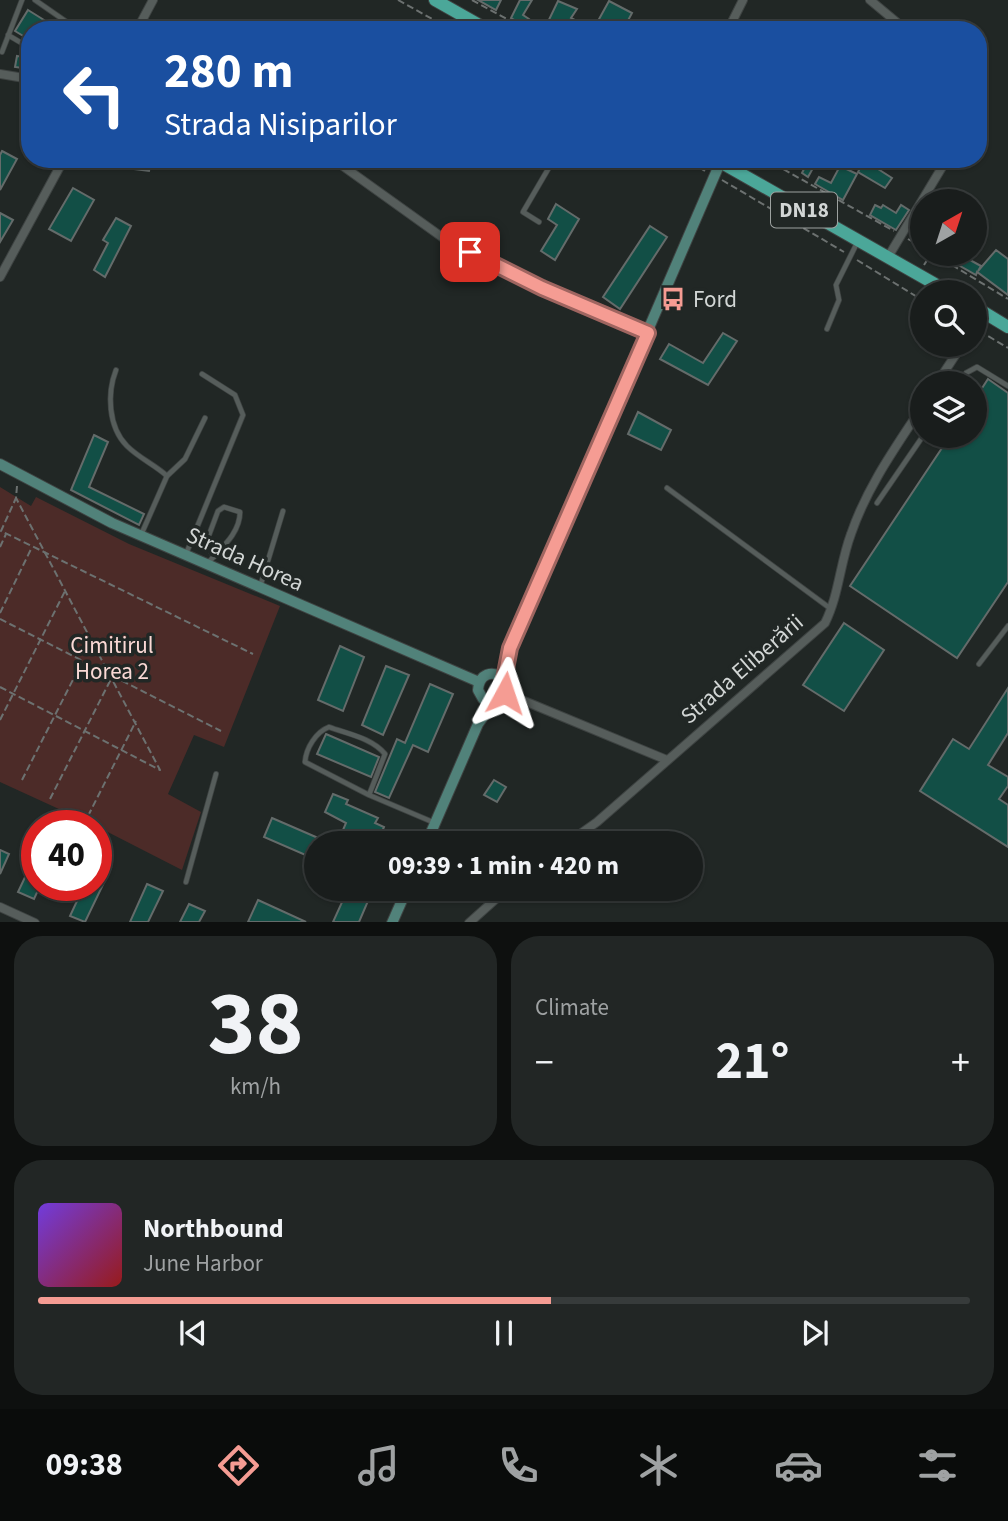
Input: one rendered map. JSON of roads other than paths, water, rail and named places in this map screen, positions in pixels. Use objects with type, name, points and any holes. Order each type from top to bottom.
[{"type":"main road","points":[[435,0],[472,21]]},
{"type":"main road","name":"DN18","points":[[730,168],[928,280]]},
{"type":"main road","points":[[987,314],[1008,327]]},
{"type":"street","points":[[142,21],[153,0]]},
{"type":"street","points":[[732,21],[743,0]]},
{"type":"street","points":[[870,0],[895,21]]},
{"type":"street","points":[[0,74],[21,78]]},
{"type":"street","points":[[0,276],[59,168]]},
{"type":"street","points":[[345,168],[446,240],[542,288],[648,333]]},
{"type":"street","points":[[478,724],[481,696],[479,682],[492,673],[510,648],[648,333],[715,168]]},
{"type":"street","points":[[888,257],[942,168]]},
{"type":"street","name":"Strada Eliberării","points":[[584,831],[825,622],[832,610],[850,537],[864,498],[910,426]]},
{"type":"street","name":"Strada Horea","points":[[0,464],[141,536],[186,556],[210,561],[260,589],[479,682]]},
{"type":"street","points":[[505,693],[504,679],[510,648]]},
{"type":"street","points":[[492,673],[504,679]]},
{"type":"street","points":[[505,693],[667,760]]},
{"type":"street","points":[[432,831],[478,724],[494,702],[505,693]]},
{"type":"street","points":[[481,696],[494,702]]},
{"type":"street","points":[[393,922],[402,901]]},
{"type":"street","points":[[469,922],[494,901]]},
{"type":"street","points":[[0,907],[35,922]]},
{"type":"lane","points":[[2,52],[22,0]]},
{"type":"lane","points":[[35,0],[65,21]]},
{"type":"lane","points":[[8,35],[21,43]]},
{"type":"lane","points":[[540,222],[523,212],[549,168]]},
{"type":"lane","points":[[827,329],[839,300],[836,285],[858,240]]},
{"type":"lane","points":[[117,370],[109,388],[116,428],[126,446],[167,476]]},
{"type":"lane","points":[[987,373],[1008,386]]},
{"type":"lane","points":[[186,556],[243,415],[235,395],[202,374]]},
{"type":"lane","points":[[141,536],[167,476],[186,459],[205,418]]},
{"type":"lane","points":[[877,503],[915,448]]},
{"type":"lane","points":[[667,488],[832,610]]},
{"type":"lane","points":[[224,507],[233,508],[240,512],[234,534],[210,561],[206,542],[218,511],[224,507]]},
{"type":"lane","points":[[260,589],[283,511]]},
{"type":"lane","points":[[979,664],[1008,626]]},
{"type":"lane","points":[[369,795],[385,754],[383,751],[374,743],[329,727],[321,731],[308,751],[305,762],[369,795],[435,823]]},
{"type":"lane","points":[[187,882],[216,774]]},
{"type":"place","name":"Ford","points":[[673,299]]},
{"type":"park label","name":"Cimitirul Horea 2","points":[[112,658]]}]
